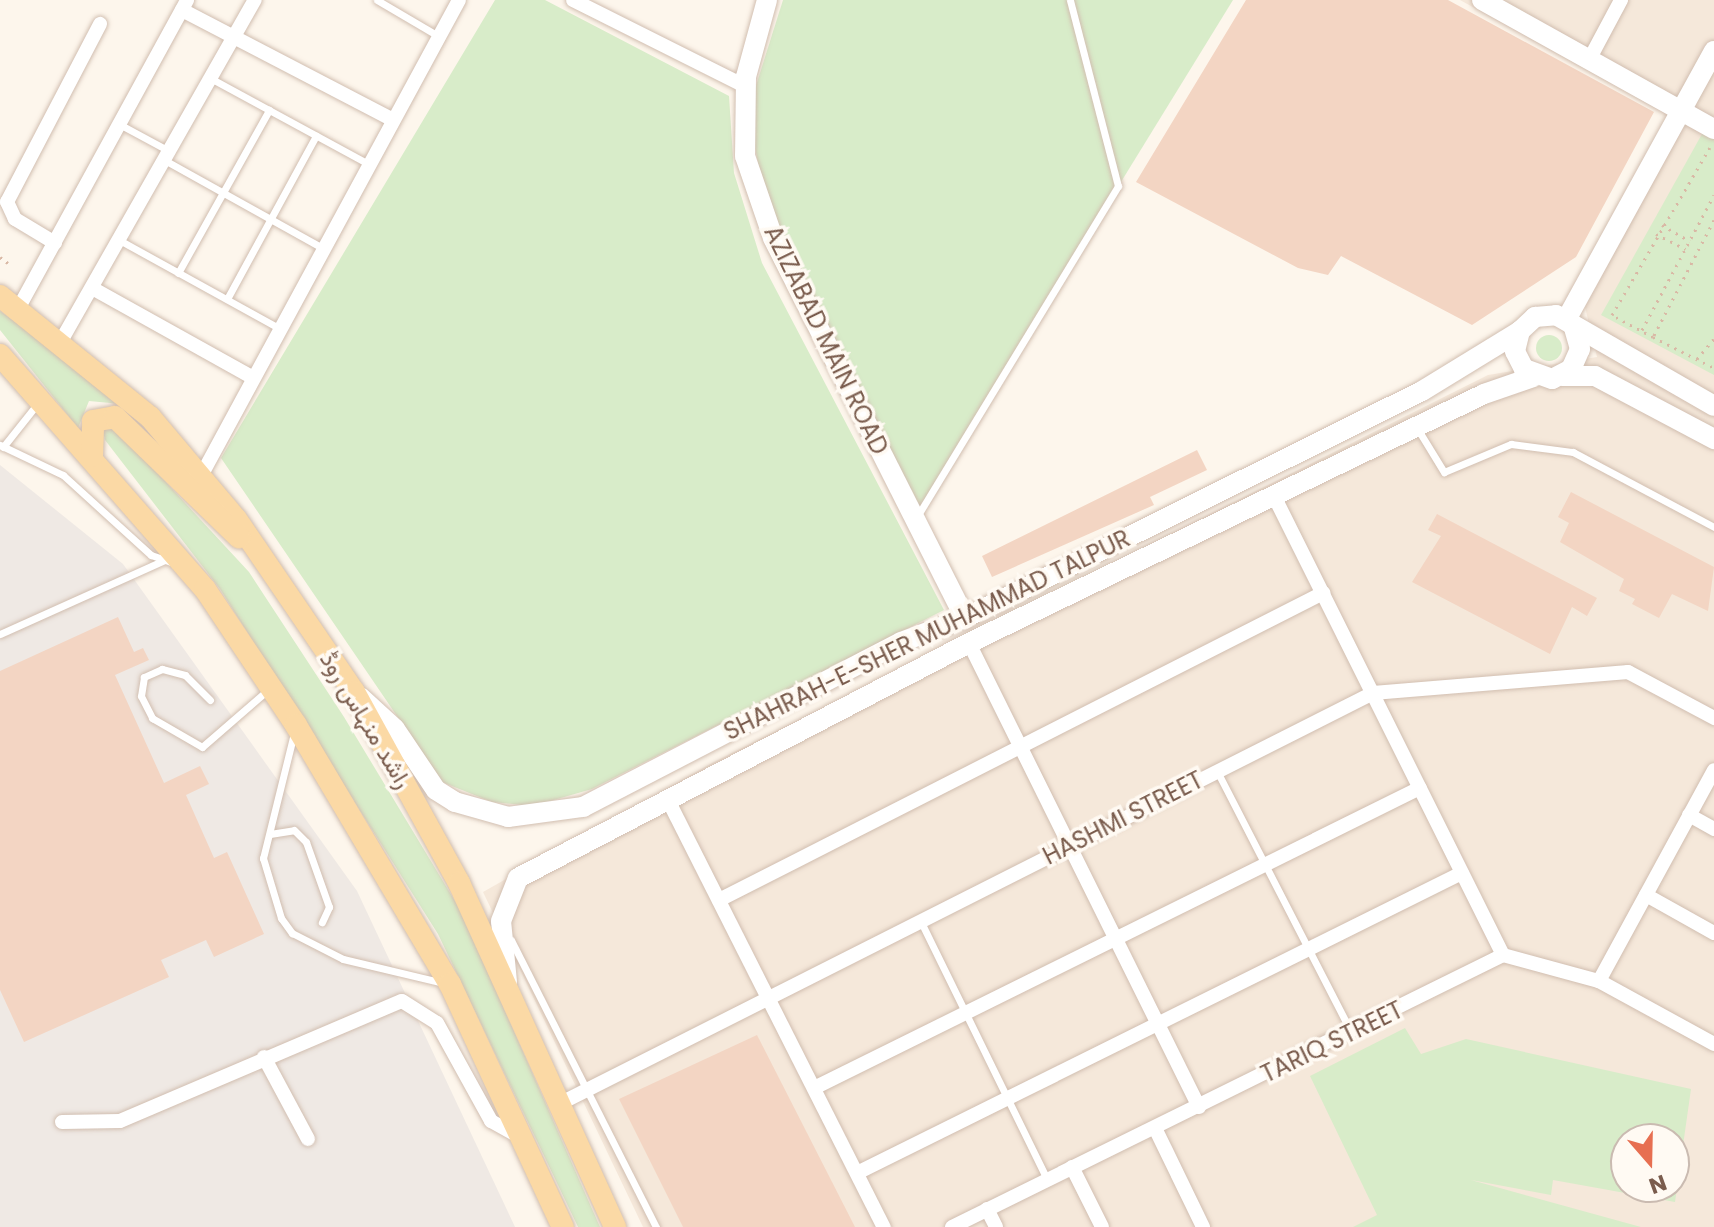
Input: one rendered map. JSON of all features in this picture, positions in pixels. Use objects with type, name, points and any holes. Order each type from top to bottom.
[{"type":"main road","name":"AZIZABAD MAIN ROAD","points":[[767,0],[745,86],[745,156],[773,238],[965,618]]},
{"type":"main road","points":[[1482,0],[1510,7],[1589,60],[1714,129]]},
{"type":"main road","points":[[1562,376],[1578,360],[1570,324],[1714,51]]},
{"type":"main road","name":"راشد منہاس روڈ","points":[[9,303],[61,341],[150,417],[201,476],[257,549],[354,692],[459,883],[615,1227]]},
{"type":"main road","points":[[1714,406],[1570,324],[1545,315],[1520,331],[1515,351],[1533,377],[1595,376],[1714,439]]},
{"type":"main road","name":"SHAHRAH-E-SHER MUHAMMAD TALPUR","points":[[354,692],[395,729],[436,790],[476,811],[540,818],[583,807],[901,642],[965,618],[1422,391],[1520,331]]},
{"type":"main road","points":[[0,355],[42,398],[188,569],[296,725],[450,984],[563,1227]]},
{"type":"main road","name":"SHAHRAH-E-SHER MUHAMMAD TALPUR","points":[[507,988],[501,921],[518,878],[969,643],[1416,426],[1533,377]]},
{"type":"main road","points":[[92,456],[93,421],[115,417],[134,427],[216,520],[257,549]]},
{"type":"street","points":[[61,341],[170,157],[255,0]]},
{"type":"street","points":[[201,476],[250,376],[459,0]]},
{"type":"street","points":[[573,0],[745,86]]},
{"type":"street","points":[[1589,60],[1621,0]]},
{"type":"street","points":[[9,303],[55,243],[184,5],[391,119]]},
{"type":"street","points":[[55,243],[15,219],[7,202],[100,24]]},
{"type":"street","points":[[92,288],[250,376]]},
{"type":"street","points":[[1273,494],[1503,955],[1599,981],[1714,1044]]},
{"type":"street","points":[[719,900],[1323,593]]},
{"type":"street","points":[[969,643],[1199,1107]]},
{"type":"street","name":"HASHMI STREET","points":[[559,1104],[1373,693],[1628,672],[1714,718]]},
{"type":"street","points":[[1599,981],[1714,770]]},
{"type":"street","points":[[814,1088],[1420,788]]},
{"type":"street","points":[[668,800],[884,1227]]},
{"type":"street","points":[[1689,815],[1714,829]]},
{"type":"street","points":[[857,1173],[1462,873]]},
{"type":"street","points":[[1646,895],[1714,933]]},
{"type":"street","name":"TARIQ STREET","points":[[952,1227],[1503,955]]},
{"type":"street","points":[[62,1122],[120,1121],[385,1003],[415,1005],[437,1023],[491,1121],[522,1138]]},
{"type":"street","points":[[264,1057],[308,1139]]},
{"type":"street","points":[[1155,1128],[1203,1227]]},
{"type":"street","points":[[1072,1167],[1102,1227]]},
{"type":"street","points":[[987,1209],[996,1227]]},
{"type":"lane","points":[[377,0],[438,36]]},
{"type":"lane","points":[[915,520],[1118,186],[1070,0]]},
{"type":"lane","points":[[212,79],[367,163]]},
{"type":"lane","points":[[178,273],[269,110]]},
{"type":"lane","points":[[119,124],[223,192],[321,247]]},
{"type":"lane","points":[[227,299],[316,136]]},
{"type":"lane","points":[[121,241],[277,327]]},
{"type":"lane","points":[[42,398],[2,446],[63,475],[165,560],[188,569]]},
{"type":"lane","points":[[1416,426],[1444,472],[1511,444],[1573,452],[1714,527]]},
{"type":"lane","points":[[0,634],[165,560]]},
{"type":"lane","points":[[210,700],[185,675],[162,669],[144,677],[141,696],[152,718],[202,747],[271,688]]},
{"type":"lane","points":[[296,725],[263,858],[267,880],[292,933],[343,959],[450,984]]},
{"type":"lane","points":[[1217,771],[1351,1032]]},
{"type":"lane","points":[[270,834],[294,830],[306,842],[329,907],[322,922]]},
{"type":"lane","points":[[920,920],[1047,1179]]},
{"type":"lane","points":[[501,921],[589,1089],[656,1227]]},
{"type":"path","points":[[1714,146],[1705,148],[1612,315],[1714,368]]},
{"type":"path","points":[[1642,330],[1714,195]]},
{"type":"path","points":[[1653,337],[1714,220]]},
{"type":"path","points":[[1662,225],[1690,241]]},
{"type":"path","points":[[1656,234],[1685,249]]},
{"type":"path","points":[[0,257],[8,263]]},
{"type":"path","points":[[1697,359],[1714,339]]},
{"type":"shaded area","points":[[1460,0],[1714,0],[1714,1227],[643,1227],[483,892],[712,763],[1488,375],[1597,357],[1585,307],[1684,124]]},
{"type":"shaded area","points":[[0,465],[123,564],[357,891],[515,1227],[0,1227]]},
{"type":"green space","points":[[495,0],[545,0],[729,96],[734,173],[762,263],[944,610],[592,789],[533,806],[492,802],[442,782],[221,458]]},
{"type":"green space","points":[[783,0],[1233,0],[919,510],[764,194],[748,111]]},
{"type":"green space","points":[[1707,125],[1714,129],[1714,375],[1601,315]]},
{"type":"green space","points":[[0,311],[121,404],[89,401],[78,428],[0,330]]},
{"type":"green space","points":[[1549,335],[1558,339],[1562,348],[1558,357],[1549,361],[1540,357],[1536,348],[1540,339]]},
{"type":"green space","points":[[113,425],[249,572],[344,717],[461,911],[600,1227],[578,1227],[438,934],[220,589],[105,440],[103,430]]},
{"type":"green space","points":[[1405,1028],[1421,1054],[1466,1039],[1691,1089],[1686,1123],[1610,1123],[1610,1190],[1553,1180],[1551,1195],[1471,1180],[1641,1227],[1353,1227],[1377,1215],[1310,1076]]},
{"type":"building","points":[[1246,0],[1448,0],[1654,112],[1576,257],[1472,325],[1341,256],[1328,275],[1298,268],[1136,182]]},
{"type":"building","points":[[1197,450],[1207,470],[1150,497],[1154,505],[992,577],[982,556]]},
{"type":"building","points":[[1571,492],[1714,567],[1708,611],[1672,594],[1659,618],[1632,604],[1635,599],[1619,591],[1624,579],[1560,542],[1569,523],[1558,517]]},
{"type":"building","points":[[1437,514],[1597,598],[1587,616],[1572,607],[1550,654],[1412,582],[1441,536],[1428,530]]},
{"type":"building","points":[[118,617],[134,652],[143,648],[149,660],[115,675],[164,783],[200,766],[209,784],[186,795],[214,858],[227,852],[264,934],[214,957],[206,940],[161,960],[169,977],[24,1042],[0,990],[0,671]]},
{"type":"building","points":[[757,1035],[855,1227],[683,1227],[619,1099]]}]
